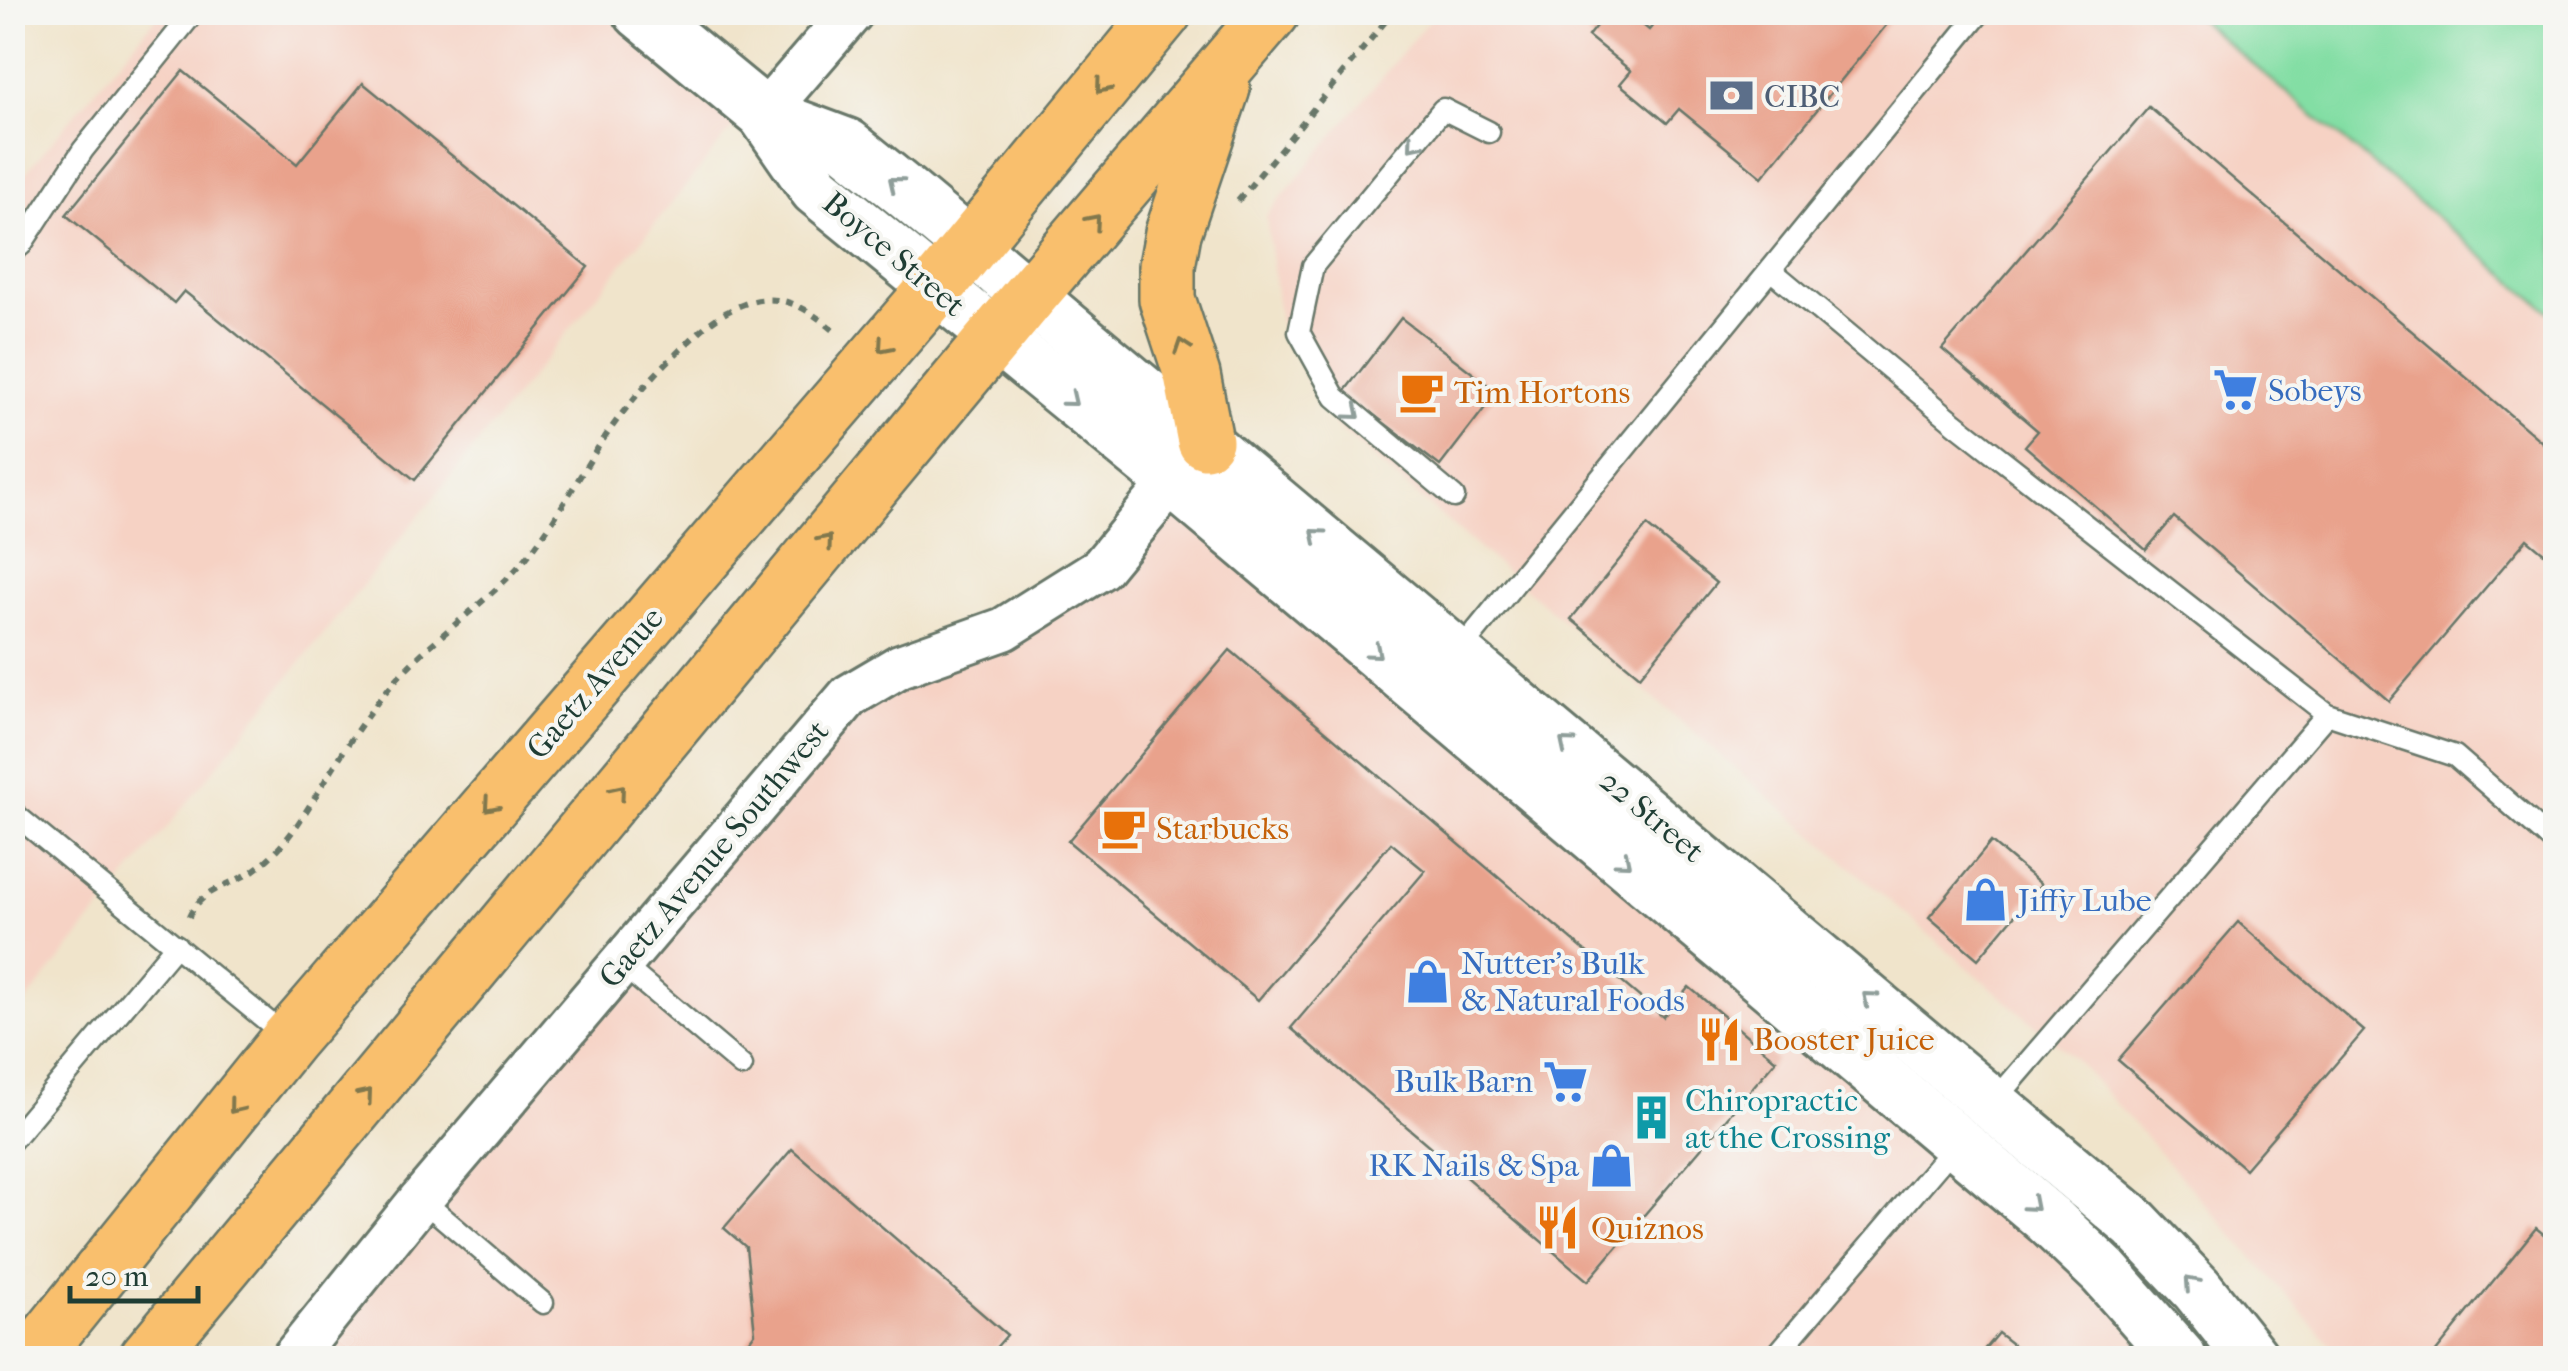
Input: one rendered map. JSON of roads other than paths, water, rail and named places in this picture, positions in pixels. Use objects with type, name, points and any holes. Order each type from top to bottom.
[{"type":"main road","name":"Gaetz Avenue","points":[[32,1358],[289,1039],[936,288],[1164,12]]},
{"type":"main road","points":[[147,1358],[1030,295],[1272,12]]},
{"type":"main road","points":[[1189,461],[1192,375],[1166,299],[1167,266],[1173,233],[1232,60]]},
{"type":"street","name":"Boyce Street","points":[[640,12],[764,114],[816,189],[996,338]]},
{"type":"street","points":[[764,114],[852,12]]},
{"type":"street","name":"Boyce Street","points":[[764,114],[848,145],[1030,295]]},
{"type":"street","name":"22 Street","points":[[1030,295],[1189,461],[1976,1122],[2135,1224],[2196,1288],[2252,1358]]},
{"type":"street","name":"22 Street","points":[[996,338],[1189,461],[1458,654],[1976,1122],[2180,1358]]},
{"type":"street","name":"Gaetz Avenue Southwest","points":[[293,1358],[421,1199],[849,696],[900,666],[1004,629],[1101,568],[1189,461]]},
{"type":"lane","points":[[12,252],[22,244],[83,150],[194,12]]},
{"type":"lane","points":[[1458,654],[1772,271],[1967,29],[1976,12]]},
{"type":"lane","points":[[1454,497],[1335,396],[1298,332],[1313,266],[1443,108],[1489,132]]},
{"type":"lane","points":[[1772,271],[1955,423],[2327,714],[2455,756],[2556,844]]},
{"type":"lane","points":[[1774,1358],[2327,714]]},
{"type":"lane","points":[[12,812],[289,1039]]},
{"type":"lane","points":[[12,1140],[176,945]]},
{"type":"lane","points":[[620,963],[742,1066]]},
{"type":"lane","points":[[421,1199],[543,1303]]},
{"type":"place","name":"CIBC","points":[[1731,96]]},
{"type":"place","name":"Sobeys","points":[[2235,390]]},
{"type":"place","name":"Tim Hortons","points":[[1421,392]]},
{"type":"place","name":"Starbucks","points":[[1123,828]]},
{"type":"place","name":"Jiffy Lube","points":[[1985,900]]},
{"type":"place","name":"Nutter's Bulk & Natural Foods","points":[[1428,981]]},
{"type":"place","name":"Booster Juice","points":[[1720,1039]]},
{"type":"place","name":"Bulk Barn","points":[[1566,1081]]},
{"type":"place","name":"Chiropractic at the Crossing","points":[[1652,1118]]},
{"type":"place","name":"RK Nails & Spa","points":[[1612,1165]]},
{"type":"place","name":"Quiznos","points":[[1558,1228]]}]
